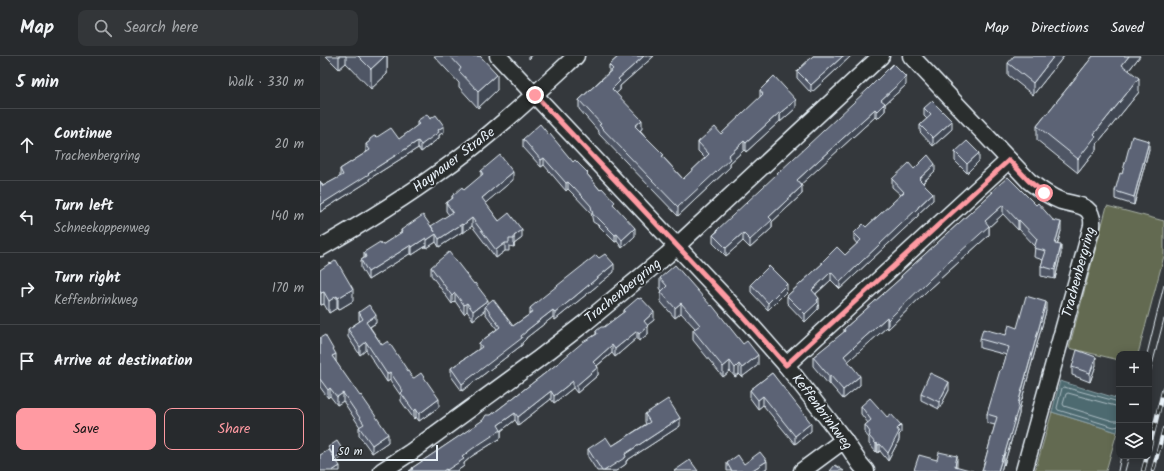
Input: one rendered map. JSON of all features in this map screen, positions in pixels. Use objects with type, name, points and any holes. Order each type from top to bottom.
[{"type":"street","name":"Keffenbrinkweg","points":[[498,56],[731,303],[786,365],[866,471]]},
{"type":"street","name":"Haynauer Straße","points":[[320,248],[363,223],[442,171],[535,95],[576,56]]},
{"type":"street","name":"Trachenbergring","points":[[382,471],[411,452],[531,365],[586,322],[677,246],[881,56]]},
{"type":"street","name":"Trachenbergring","points":[[911,56],[1029,181],[1044,193],[1061,201],[1082,206],[1087,209],[1091,215],[1092,226],[1024,471]]},
{"type":"street","points":[[786,365],[1009,160]]},
{"type":"street","points":[[802,471],[844,440]]},
{"type":"green space","points":[[1107,206],[1164,221],[1164,256],[1139,351],[1116,351],[1116,359],[1069,348]]},
{"type":"green space","points":[[1052,412],[1116,432],[1106,471],[1035,471]]},
{"type":"water","points":[[1060,381],[1116,398],[1116,432],[1052,412]]},
{"type":"building","points":[[358,56],[385,56],[371,69]]},
{"type":"building","points":[[450,56],[480,56],[497,74],[478,91],[459,71],[461,68]]},
{"type":"building","points":[[619,56],[644,56],[618,79],[620,81],[612,89],[642,120],[635,126],[664,155],[662,156],[683,179],[709,154],[698,142],[715,127],[721,134],[763,94],[760,90],[774,76],[796,100],[780,112],[746,143],[744,141],[728,156],[730,159],[678,207],[599,125],[601,124],[579,100],[613,69],[609,65]]},
{"type":"building","points":[[813,56],[843,56],[811,85],[797,71]]},
{"type":"building","points":[[1014,56],[1054,56],[1033,83],[1008,63]]},
{"type":"building","points":[[1093,56],[1129,56],[1122,65],[1139,78],[1094,134],[1096,136],[1078,159],[1037,126]]},
{"type":"building","points":[[893,64],[906,77],[881,100],[885,103],[877,111],[875,109],[797,180],[802,186],[769,217],[772,220],[750,240],[743,233],[726,248],[713,235],[718,231],[717,230]]},
{"type":"building","points":[[932,101],[952,121],[933,138],[920,125],[931,115],[924,108]]},
{"type":"building","points":[[427,114],[430,119],[436,115],[444,126],[438,130],[439,132],[421,145],[418,141],[320,205],[320,181],[323,186],[343,175],[340,169],[370,150],[366,144],[374,136],[377,137],[391,128],[399,139],[419,124],[417,121]]},
{"type":"building","points":[[540,124],[573,162],[575,160],[588,173],[587,174],[600,190],[602,188],[615,202],[613,204],[635,228],[622,240],[617,234],[615,235],[593,215],[591,206],[574,187],[568,182],[566,183],[544,158],[541,160],[523,139]]},
{"type":"building","points":[[1132,136],[1149,141],[1134,197],[1115,191],[1120,173],[1122,174]]},
{"type":"building","points":[[967,141],[979,153],[967,164],[955,152]]},
{"type":"building","points":[[500,155],[513,172],[482,198],[499,221],[509,213],[522,230],[514,236],[514,239],[509,239],[509,243],[505,243],[496,250],[472,218],[439,239],[436,234],[427,240],[426,238],[412,247],[411,245],[368,272],[361,260],[366,257],[364,252],[380,242],[382,245],[402,232],[401,230],[423,215],[435,232],[431,226],[453,212],[446,203],[453,198],[452,196],[462,187],[464,190],[483,174],[481,171]]},
{"type":"building","points":[[928,155],[935,164],[919,179],[933,193],[840,282],[831,272],[812,290],[819,298],[817,300],[818,302],[805,314],[787,296],[823,263],[822,262],[837,247],[845,255],[861,240],[854,233],[863,224],[866,227],[904,192],[892,179],[909,163],[914,169]]},
{"type":"building","points":[[1008,177],[1036,205],[1038,203],[1053,220],[1061,222],[1055,244],[1061,245],[1055,270],[1041,266],[1046,251],[1034,248],[1037,239],[1003,205],[985,221],[989,226],[930,279],[888,320],[887,317],[844,356],[860,376],[843,390],[813,357],[845,331],[844,329],[902,277],[901,276]]},
{"type":"building","points":[[449,252],[488,300],[473,311],[467,303],[464,305],[455,293],[452,296],[431,267]]},
{"type":"building","points":[[605,254],[614,264],[555,313],[553,310],[526,331],[521,336],[522,338],[462,384],[451,368],[482,347],[479,343],[500,327],[485,306],[493,299],[513,326],[533,312],[530,308],[596,255],[599,258]]},
{"type":"building","points":[[336,260],[353,289],[338,298],[337,296],[329,301],[324,292],[321,293],[320,291],[320,270]]},
{"type":"building","points":[[675,265],[711,306],[712,305],[743,344],[747,341],[758,355],[742,368],[739,364],[735,368],[730,361],[723,367],[693,330],[700,325],[681,303],[675,308],[661,292],[667,286],[660,278]]},
{"type":"building","points":[[769,266],[787,284],[768,303],[751,284]]},
{"type":"building","points":[[1026,296],[1046,302],[1004,456],[1003,455],[998,471],[982,471],[997,417],[987,414],[1000,370],[1002,369],[1009,347],[980,339],[983,329],[1006,335],[1009,325],[1017,328]]},
{"type":"building","points":[[638,298],[641,298],[654,312],[644,321],[648,326],[639,334],[637,331],[615,349],[612,345],[593,362],[598,367],[577,385],[573,381],[554,396],[551,391],[518,417],[515,413],[498,425],[501,430],[472,449],[462,457],[464,459],[447,470],[409,471],[483,420],[486,415],[491,415],[583,342],[597,334],[596,331],[601,327],[604,327],[625,311],[624,310]]},
{"type":"building","points":[[369,305],[376,315],[366,322],[382,345],[388,341],[412,377],[414,378],[421,373],[439,399],[419,414],[416,409],[414,411],[401,393],[403,391],[390,372],[387,374],[366,342],[360,347],[348,329],[363,319],[359,312]]},
{"type":"building","points":[[325,335],[336,354],[332,356],[388,434],[372,445],[359,427],[364,424],[343,393],[337,397],[330,388],[328,390],[320,379],[320,338]]},
{"type":"building","points":[[1077,350],[1096,357],[1090,373],[1072,367]]},
{"type":"building","points":[[772,373],[811,423],[795,436],[763,396],[758,400],[750,390]]},
{"type":"building","points":[[930,373],[949,382],[939,402],[921,393]]},
{"type":"building","points":[[870,398],[887,417],[891,414],[901,425],[897,429],[899,432],[888,453],[880,444],[876,444],[869,436],[870,432],[865,425],[871,420],[861,406]]},
{"type":"building","points":[[668,399],[680,418],[625,454],[626,457],[602,471],[588,449],[606,437],[612,446],[650,422],[645,414]]},
{"type":"building","points":[[337,441],[344,452],[335,458],[328,447]]},
{"type":"building","points":[[329,450],[340,466],[332,471],[320,471],[320,455]]},
{"type":"building","points":[[760,452],[767,461],[751,471],[731,471],[727,463],[738,455],[744,464]]},
{"type":"building","points":[[939,452],[957,456],[955,466],[973,471],[914,470],[919,455],[937,460]]},
{"type":"building","points":[[690,460],[698,471],[674,471]]},
{"type":"building","points":[[835,465],[844,471],[830,471]]},
{"type":"tram line","points":[[1148,351],[1164,285]]},
{"type":"tram line","points":[[1152,365],[1164,319]]},
{"type":"tram line","points":[[1118,471],[1120,459]]},
{"type":"tram line","points":[[1125,471],[1128,459]]},
{"type":"railway","points":[[1152,437],[1164,388]]},
{"type":"railway","points":[[1153,471],[1164,429]]},
{"type":"railway","points":[[1143,471],[1146,459]]},
{"type":"route","points":[[535,95],[731,303],[786,365],[1009,160],[1029,181],[1044,193]]}]
